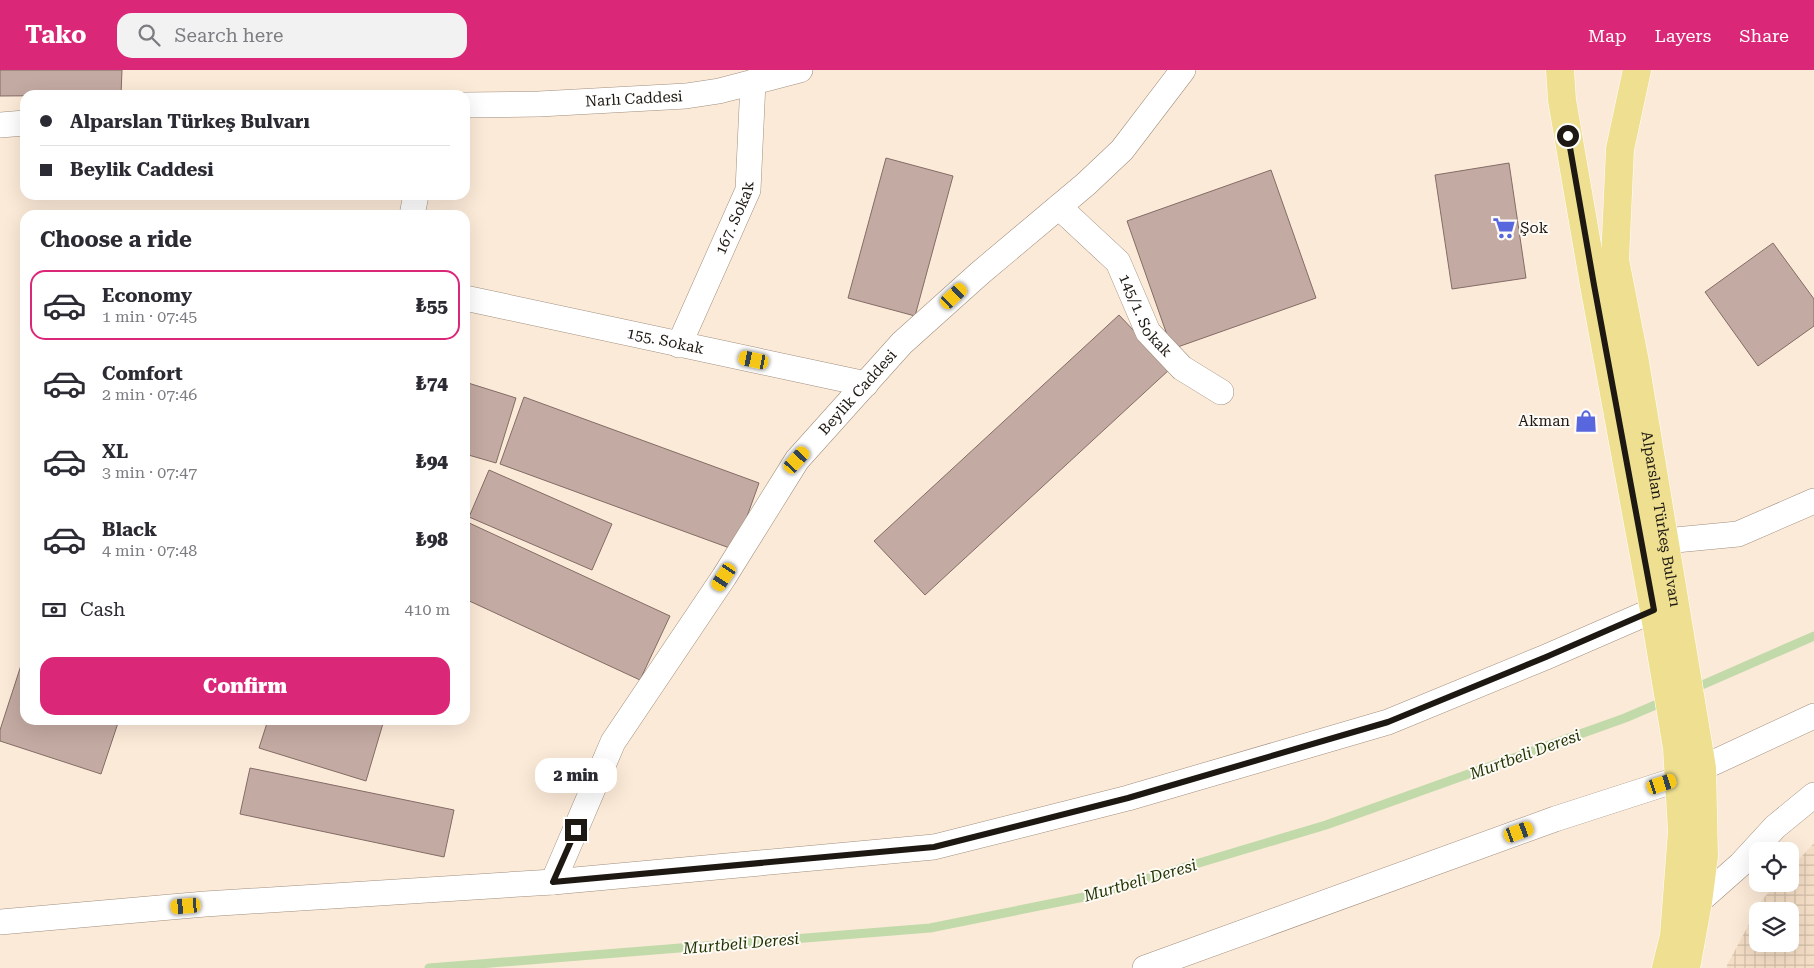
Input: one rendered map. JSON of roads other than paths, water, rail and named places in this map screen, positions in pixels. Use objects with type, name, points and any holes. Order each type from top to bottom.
[{"type":"main road","name":"Alparslan Türkeş Bulvarı","points":[[1560,70],[1562,100],[1594,285],[1664,604],[1704,856],[1686,968]]},
{"type":"main road","name":"Alparslan Türkeş Bulvarı","points":[[1637,70],[1620,149],[1615,260],[1665,541],[1664,604]]},
{"type":"main road","name":"Alparslan Türkeş Bulvarı","points":[[1666,968],[1674,936],[1689,759]]},
{"type":"street","name":"Narlı Caddesi","points":[[470,105],[547,104],[686,96],[719,91],[800,70]]},
{"type":"street","name":"Beylik Caddesi","points":[[553,882],[613,742],[724,577],[797,460],[902,343],[1122,150],[1183,70]]},
{"type":"street","name":"167. Sokak","points":[[679,345],[748,190],[753,82]]},
{"type":"street","points":[[0,125],[20,123]]},
{"type":"street","name":"145/1. Sokak","points":[[1059,207],[1118,262],[1148,332],[1182,368],[1221,392]]},
{"type":"street","name":"155. Sokak","points":[[470,299],[866,384]]},
{"type":"street","points":[[1665,541],[1738,534],[1814,501]]},
{"type":"street","points":[[0,922],[205,904],[553,882],[934,847],[1128,798],[1388,722],[1546,657],[1664,604]]},
{"type":"street","points":[[1145,968],[1556,819],[1689,759],[1814,716]]},
{"type":"street","points":[[1698,902],[1741,864],[1775,827],[1814,795]]},
{"type":"waterway","name":"Murtbeli Deresi","points":[[1693,689],[1814,636]]},
{"type":"waterway","name":"Murtbeli Deresi","points":[[429,968],[930,928],[1089,896],[1326,825],[1625,718],[1667,700]]},
{"type":"place","name":"Şok","points":[[1504,228]]},
{"type":"place","name":"Akman","points":[[1586,421]]}]
